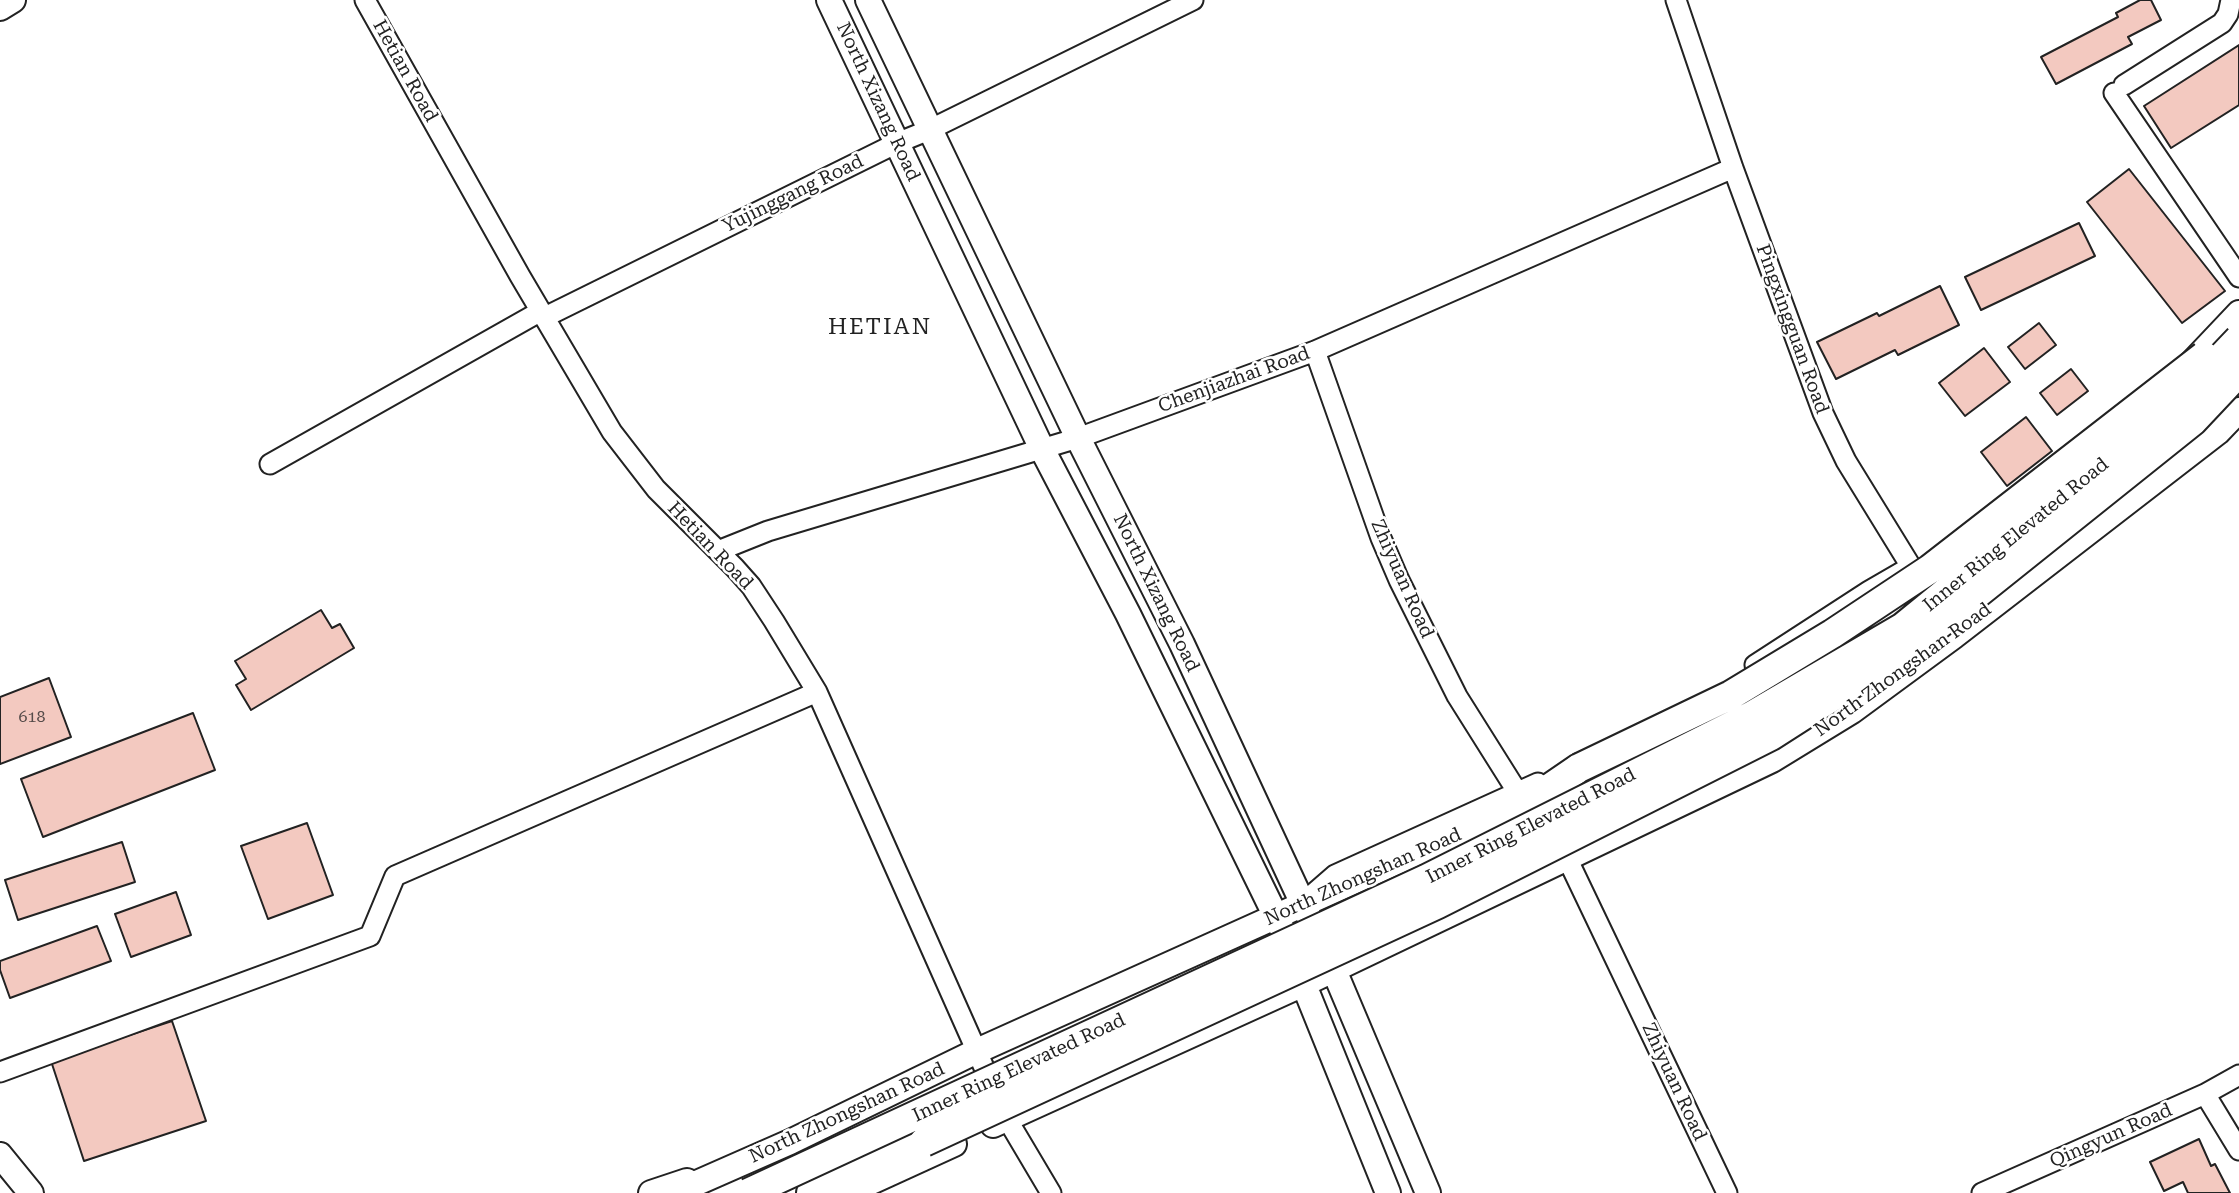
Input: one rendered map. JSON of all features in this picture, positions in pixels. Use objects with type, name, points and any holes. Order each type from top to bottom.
[{"type":"highway","points":[[1520,800],[1579,768],[1731,695],[1832,634],[1930,569],[2239,328]]},
{"type":"highway","name":"Inner Ring Elevated Road","points":[[748,1193],[1426,879],[1751,716],[1903,627],[2179,402],[2239,339]]},
{"type":"highway","name":"Inner Ring Elevated Road","points":[[811,1193],[1438,904],[1771,736],[1913,645],[2193,421],[2239,372]]},
{"type":"highway","points":[[846,1193],[924,1142]]},
{"type":"main road","points":[[0,8],[13,0]]},
{"type":"main road","name":"North Xizang Road","points":[[829,0],[1042,449],[1128,614],[1276,915],[1388,1193]]},
{"type":"main road","name":"North Xizang Road","points":[[868,0],[1078,438],[1182,644],[1302,904],[1335,969],[1428,1193]]},
{"type":"main road","name":"North Zhongshan Road","points":[[674,1193],[790,1142],[977,1051],[1742,700],[1838,645],[1918,577],[2047,493],[2164,392],[2239,313]]},
{"type":"main road","name":"North Zhongshan Road","points":[[846,1193],[1010,1124],[1772,760],[1852,710],[1954,636],[2218,432],[2239,410]]},
{"type":"main road","points":[[0,1155],[31,1193]]},
{"type":"main road","points":[[651,1193],[718,1172]]},
{"type":"street","name":"Hetian Road","points":[[365,0],[543,314],[625,451],[656,489],[751,586],[817,692],[1010,1124],[1051,1193]]},
{"type":"street","name":"Yujinggang Road","points":[[270,464],[543,314],[929,130],[1193,0]]},
{"type":"street","name":"Pingxingguan Road","points":[[1676,0],[1733,169],[1831,432],[1857,480],[1954,636]]},
{"type":"street","points":[[2231,0],[2228,14],[2222,23],[2119,89],[2239,277]]},
{"type":"street","name":"Chenjiazhai Road","points":[[718,551],[768,531],[1078,438],[1315,351],[1733,169]]},
{"type":"street","name":"Zhiyuan Road","points":[[1315,351],[1381,538],[1399,580],[1457,695],[1520,800]]},
{"type":"street","points":[[0,1072],[370,936],[395,876],[817,692]]},
{"type":"street","name":"Zhiyuan Road","points":[[1567,858],[1727,1193]]},
{"type":"street","name":"Qingyun Road","points":[[1982,1193],[2205,1094],[2239,1075]]},
{"type":"street","points":[[2205,1094],[2239,1150]]},
{"type":"building","points":[[2140,0],[2151,0],[2161,20],[2128,37],[2132,44],[2056,84],[2041,57],[2118,17],[2116,13]]},
{"type":"building","points":[[2239,45],[2239,105],[2171,148],[2144,106]]},
{"type":"building","points":[[2129,169],[2225,291],[2182,323],[2087,202]]},
{"type":"building","points":[[2079,223],[2095,256],[1981,310],[1965,277]]},
{"type":"building","points":[[1940,286],[1959,325],[1898,355],[1895,350],[1836,379],[1817,342]]},
{"type":"building","points":[[2039,323],[2056,345],[2025,369],[2008,347]]},
{"type":"building","points":[[1984,348],[2010,382],[1965,416],[1939,383]]},
{"type":"building","points":[[2071,369],[2088,391],[2057,415],[2040,393]]},
{"type":"building","points":[[2026,417],[2052,451],[2007,486],[1981,452]]},
{"type":"building","points":[[321,610],[332,628],[340,624],[354,648],[251,710],[236,685],[246,679],[235,661]]},
{"type":"building","points":[[49,678],[71,737],[0,764],[0,697]]},
{"type":"building","points":[[193,713],[215,770],[43,837],[21,779]]},
{"type":"building","points":[[307,823],[333,895],[268,919],[241,846]]},
{"type":"building","points":[[122,842],[135,882],[18,920],[5,880]]},
{"type":"building","points":[[176,892],[191,935],[131,957],[115,914]]},
{"type":"building","points":[[97,926],[111,961],[10,998],[0,970],[0,961]]},
{"type":"building","points":[[172,1021],[206,1121],[84,1161],[51,1061]]},
{"type":"building","points":[[2199,1139],[2211,1166],[2215,1164],[2230,1193],[2188,1193],[2183,1182],[2164,1191],[2150,1162]]},
{"type":"district","name":"HETIAN","points":[[880,327]]}]
